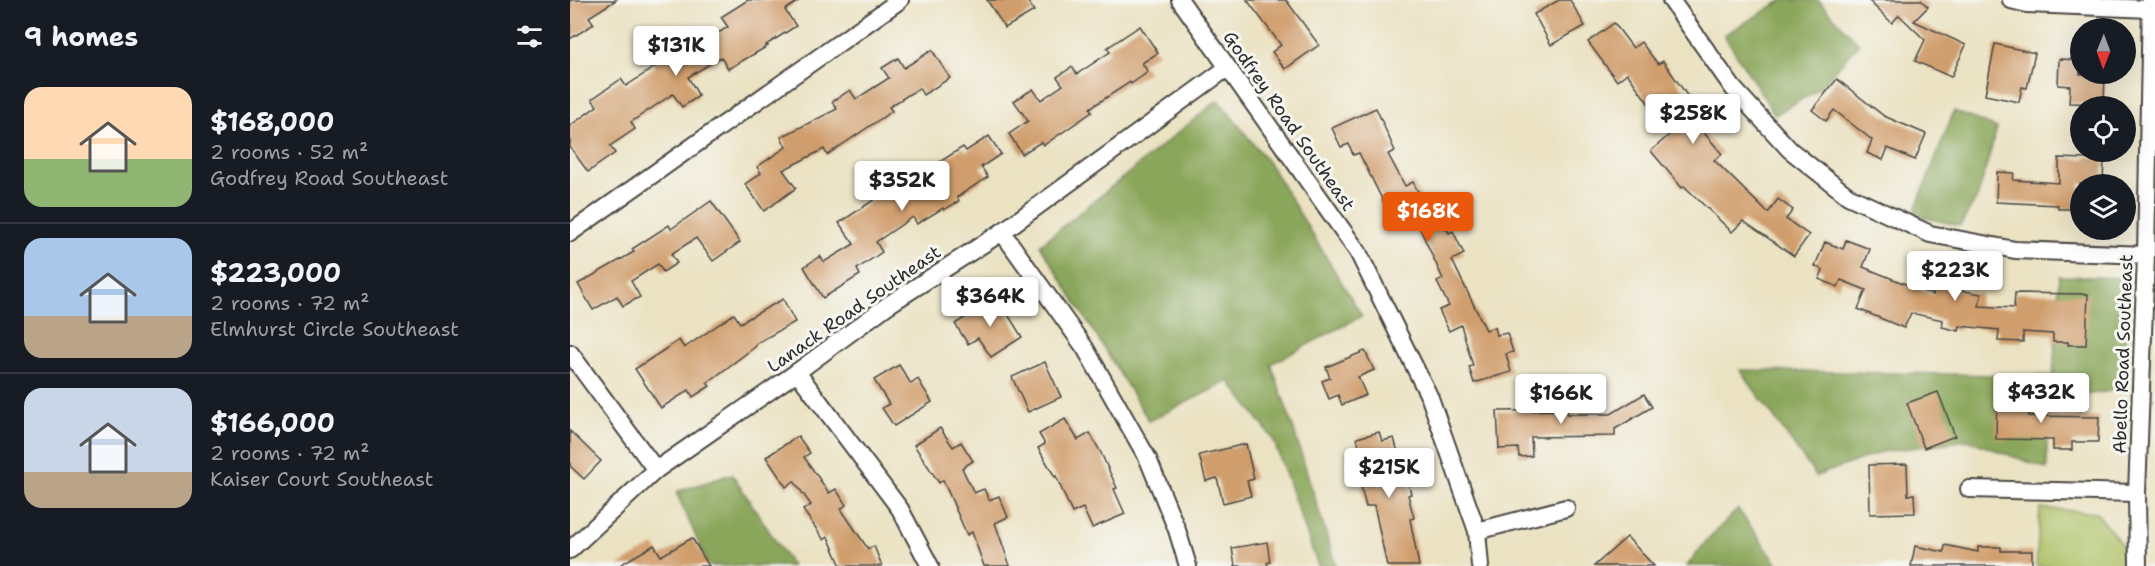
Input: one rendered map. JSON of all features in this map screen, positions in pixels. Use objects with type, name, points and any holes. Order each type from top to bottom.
[{"type":"street","points":[[570,233],[900,0]]},
{"type":"street","name":"Godfrey Road Southeast","points":[[1180,0],[1358,252],[1430,398],[1477,531],[1480,566]]},
{"type":"street","points":[[1671,0],[1733,88],[1790,150],[1848,196],[1930,234],[2015,250],[2146,255]]},
{"type":"street","points":[[2011,0],[2027,4],[2151,4]]},
{"type":"street","name":"Abello Road Southeast","points":[[2138,566],[2137,493],[2146,255],[2151,4]]},
{"type":"street","name":"Lanack Road Southeast","points":[[570,550],[656,470],[797,372],[888,305],[1002,232],[1227,68]]},
{"type":"street","points":[[1002,232],[1085,348],[1148,459],[1177,530],[1188,566]]},
{"type":"street","points":[[570,353],[656,470]]},
{"type":"street","points":[[797,372],[900,509],[930,566]]},
{"type":"street","points":[[1969,489],[2137,493]]},
{"type":"street","points":[[1477,531],[1566,508]]},
{"type":"green space","points":[[1783,0],[1818,0],[1859,44],[1816,91],[1775,115],[1724,35]]},
{"type":"green space","points":[[1218,100],[1269,163],[1362,316],[1271,364],[1336,566],[1318,566],[1273,439],[1229,381],[1149,421],[1040,245]]},
{"type":"green space","points":[[1954,111],[1997,128],[1978,196],[1960,226],[1913,215]]},
{"type":"green space","points":[[2059,276],[2127,278],[2125,357],[2111,391],[2047,400],[2047,469],[1968,440],[1881,452],[1816,476],[1740,370],[2053,376]]},
{"type":"green space","points":[[732,474],[792,566],[709,566],[676,492]]},
{"type":"green space","points":[[2040,508],[2097,513],[2125,549],[2122,566],[2036,566]]},
{"type":"green space","points":[[1738,509],[1779,566],[1687,566],[1707,540]]},
{"type":"building","points":[[570,0],[616,0],[589,17],[594,24],[570,39]]},
{"type":"building","points":[[748,0],[800,0],[785,10],[796,26],[766,45],[768,46],[728,69],[721,57],[688,77],[699,96],[682,107],[673,94],[631,122],[635,129],[610,146],[615,153],[588,172],[570,147],[570,126],[597,106],[592,99],[621,79],[626,86],[656,66],[653,62],[675,48],[670,40],[683,32],[694,48],[728,27],[721,17]]},
{"type":"building","points":[[987,0],[1027,0],[1034,11],[1005,28]]},
{"type":"building","points":[[1247,0],[1286,0],[1319,45],[1285,69],[1272,52],[1281,45]]},
{"type":"building","points":[[1559,0],[1570,0],[1585,26],[1551,45],[1534,14]]},
{"type":"building","points":[[1868,0],[1921,0],[1928,7],[1914,21],[1966,45],[1951,77],[1915,61],[1925,40],[1899,15],[1892,23]]},
{"type":"building","points":[[1614,23],[1633,48],[1641,42],[1658,64],[1663,61],[1691,101],[1682,107],[1722,154],[1714,160],[1768,213],[1778,199],[1793,210],[1786,219],[1809,235],[1794,256],[1743,221],[1732,232],[1684,186],[1682,188],[1651,151],[1670,134],[1627,73],[1617,81],[1588,42]]},
{"type":"building","points":[[1140,26],[1158,53],[1142,63],[1148,72],[1090,108],[1092,112],[1044,145],[1041,142],[1022,154],[1009,134],[1028,121],[1014,101],[1033,89],[1041,100],[1063,85],[1057,77],[1072,67],[1077,74],[1110,52],[1107,48]]},
{"type":"building","points":[[1995,44],[2035,53],[2027,88],[2022,87],[2019,102],[1985,95]]},
{"type":"building","points":[[932,50],[950,78],[923,95],[919,88],[889,107],[892,111],[827,155],[824,149],[783,170],[796,188],[764,211],[745,184],[761,173],[757,167],[786,147],[781,137],[837,109],[832,102],[850,90],[856,99],[889,78],[882,68],[898,58],[904,68]]},
{"type":"building","points":[[2059,59],[2070,60],[2070,84],[2105,84],[2104,96],[2070,96],[2069,103],[2070,86],[2058,85]]},
{"type":"building","points":[[1837,79],[1884,116],[1926,134],[1915,160],[1888,148],[1883,160],[1867,153],[1872,140],[1834,110],[1826,121],[1812,110]]},
{"type":"building","points":[[1376,108],[1395,151],[1388,154],[1405,186],[1413,182],[1433,220],[1440,216],[1449,233],[1453,231],[1464,254],[1452,260],[1486,330],[1495,327],[1497,335],[1507,333],[1513,352],[1506,354],[1511,372],[1474,383],[1469,367],[1473,366],[1461,325],[1449,331],[1439,310],[1449,306],[1437,282],[1443,279],[1410,207],[1391,217],[1359,153],[1353,155],[1349,144],[1341,147],[1332,128]]},
{"type":"building","points":[[989,136],[1001,154],[981,167],[988,177],[957,197],[959,201],[944,210],[943,208],[917,224],[913,217],[876,242],[882,252],[857,269],[860,275],[823,298],[804,267],[820,256],[824,262],[854,244],[839,223],[921,166],[924,172],[963,147],[966,151]]},
{"type":"building","points":[[2059,158],[2070,158],[2070,162],[2104,162],[2103,174],[2070,174],[2070,209],[2058,209],[2058,205],[1996,202],[1997,172],[2014,173],[2013,180],[2059,183]]},
{"type":"building","points":[[711,201],[740,242],[713,261],[696,238],[671,254],[677,263],[663,272],[658,264],[631,281],[640,297],[623,306],[617,296],[593,310],[578,284],[634,252],[632,249],[669,225],[671,229]]},
{"type":"building","points":[[1846,240],[1870,249],[1863,267],[1933,295],[1937,277],[1955,281],[1953,289],[1981,294],[1979,306],[2014,308],[2015,293],[2088,294],[2086,345],[2053,342],[2053,334],[2023,332],[2023,342],[1998,341],[1999,330],[1960,326],[1959,331],[1942,327],[1943,320],[1911,313],[1904,328],[1858,309],[1866,290],[1841,280],[1838,287],[1819,279],[1823,270],[1815,266],[1825,242],[1843,249]]},
{"type":"building","points":[[997,297],[1022,337],[991,357],[978,338],[968,344],[955,324]]},
{"type":"building","points":[[783,299],[795,322],[755,344],[756,346],[707,383],[710,386],[693,397],[689,390],[661,408],[635,369],[679,340],[684,348],[734,314],[740,323]]},
{"type":"building","points":[[1365,351],[1374,370],[1358,377],[1366,395],[1342,405],[1338,395],[1329,399],[1322,381],[1330,378],[1326,367]]},
{"type":"building","points":[[1045,362],[1061,397],[1028,412],[1012,377]]},
{"type":"building","points":[[899,365],[911,384],[918,379],[932,402],[894,426],[882,408],[889,404],[874,380]]},
{"type":"building","points":[[1997,391],[2029,392],[2029,416],[2099,417],[2098,442],[2072,442],[2072,450],[2053,450],[2053,440],[1996,439]]},
{"type":"building","points":[[1938,392],[1955,436],[1924,448],[1907,403]]},
{"type":"building","points":[[1644,394],[1652,407],[1615,429],[1615,436],[1531,437],[1532,456],[1519,457],[1518,448],[1499,449],[1497,411],[1567,410],[1567,414],[1611,414]]},
{"type":"building","points":[[1065,419],[1078,440],[1090,433],[1117,488],[1114,489],[1125,514],[1092,528],[1083,508],[1072,513],[1056,476],[1038,448],[1045,444],[1039,434]]},
{"type":"building","points":[[940,428],[953,447],[961,442],[973,461],[962,468],[974,493],[984,489],[989,500],[999,496],[1008,517],[995,523],[1010,566],[984,566],[972,532],[967,535],[943,480],[939,483],[914,445]]},
{"type":"building","points":[[570,431],[601,461],[584,479],[570,466]]},
{"type":"building","points":[[1379,432],[1382,441],[1394,438],[1404,475],[1406,475],[1414,518],[1410,519],[1419,566],[1387,566],[1374,505],[1366,507],[1361,487],[1369,485],[1357,438]]},
{"type":"building","points":[[798,436],[810,453],[804,457],[829,493],[836,489],[846,505],[841,509],[868,549],[874,546],[882,566],[841,566],[828,537],[824,540],[803,510],[811,505],[794,481],[786,487],[766,457]]},
{"type":"building","points":[[1246,444],[1254,479],[1247,481],[1251,496],[1223,503],[1217,478],[1206,481],[1199,455]]},
{"type":"building","points":[[1907,464],[1908,495],[1914,494],[1915,513],[1870,514],[1869,465]]},
{"type":"building","points":[[1627,537],[1654,566],[1594,566]]},
{"type":"building","points":[[692,538],[709,566],[618,566],[654,545],[661,556]]},
{"type":"building","points":[[1267,542],[1270,562],[1267,563],[1268,566],[1235,566],[1232,548]]},
{"type":"building","points":[[1945,545],[1978,552],[1978,547],[2001,547],[2001,551],[2032,551],[2032,566],[1911,566],[1915,546],[1944,552]]}]
